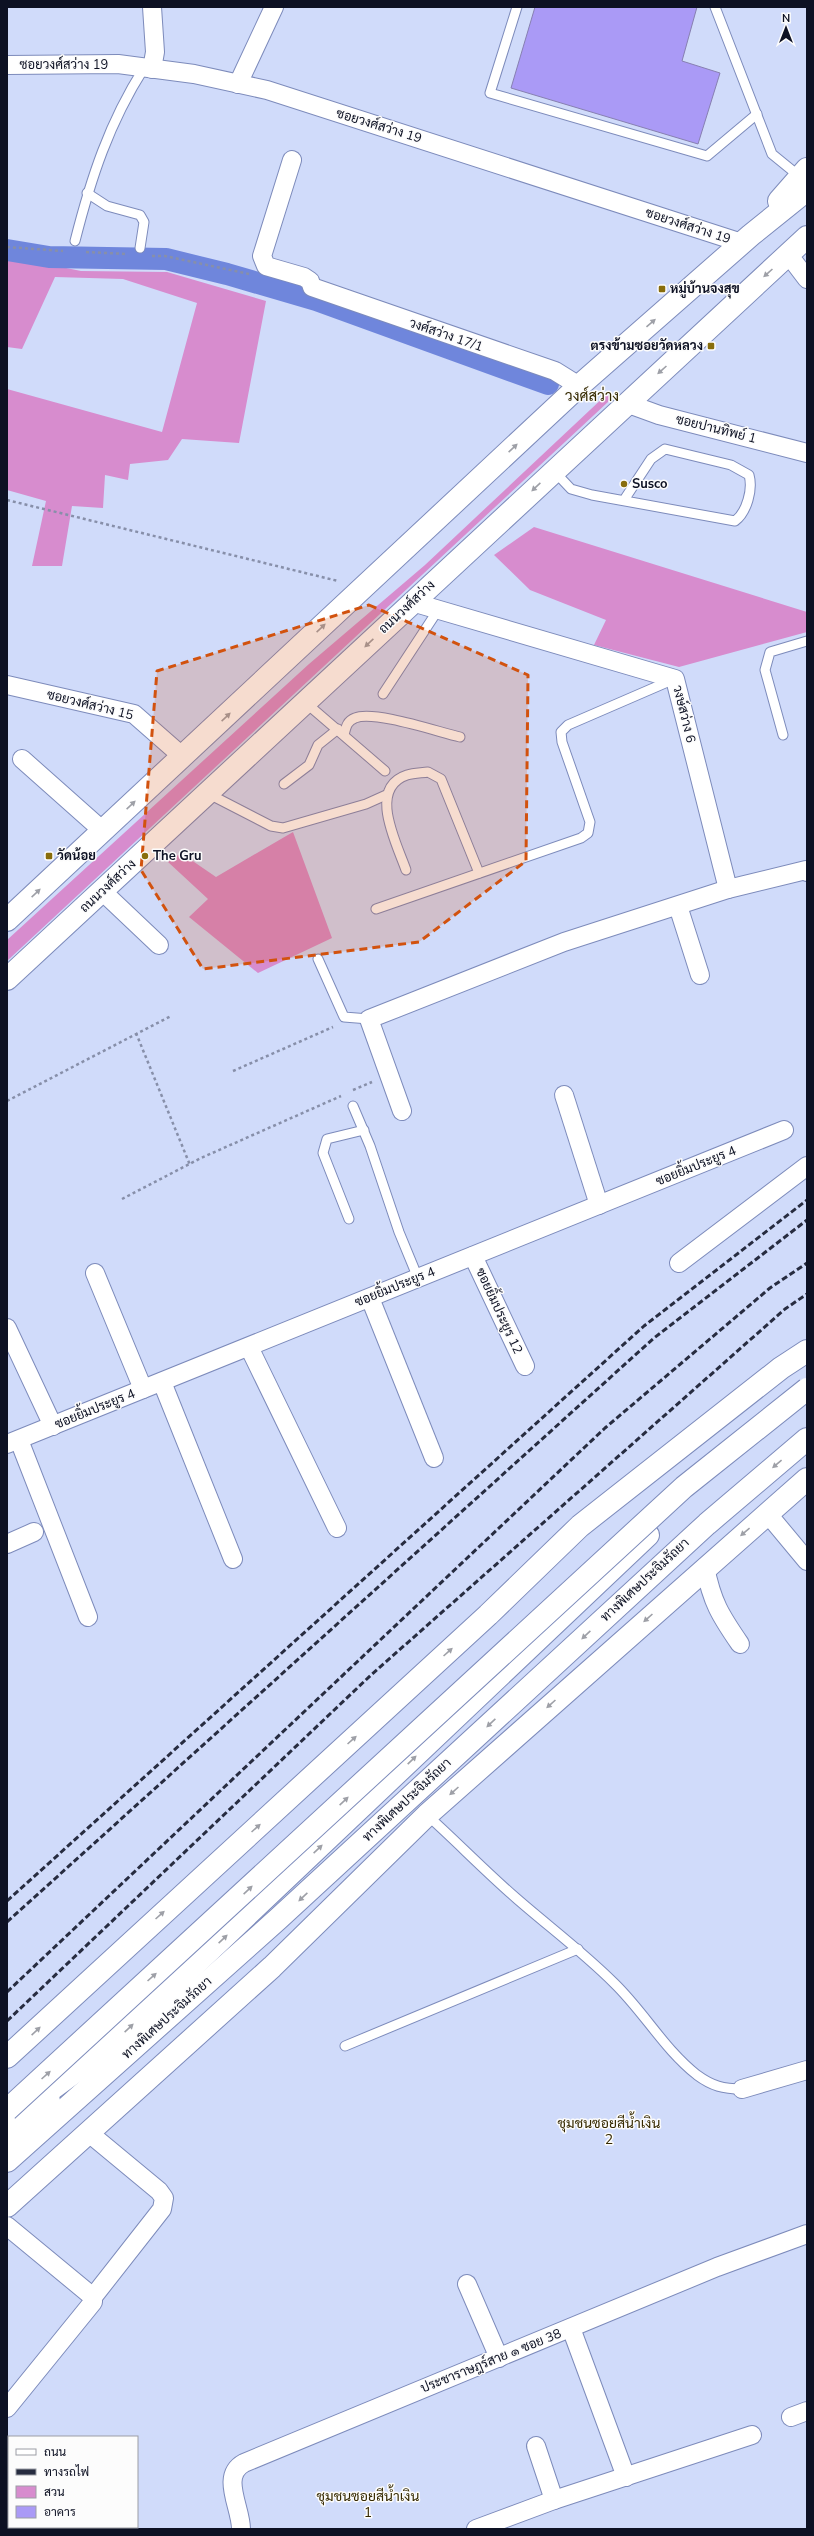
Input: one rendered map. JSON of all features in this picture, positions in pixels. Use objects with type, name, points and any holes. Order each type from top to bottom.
[{"type":"main road","points":[[7,920],[579,386],[746,239],[804,179]]},
{"type":"main road","name":"ถนนวงศ์สว่าง","points":[[7,979],[306,703],[626,403],[807,237]]},
{"type":"main road","points":[[7,2057],[488,1615],[580,1526],[781,1368],[807,1351]]},
{"type":"main road","points":[[7,2139],[106,2050],[692,1493],[807,1389]]},
{"type":"main road","points":[[7,2110],[684,1487],[807,1389]]},
{"type":"main road","name":"ทางพิเศษประจิมรัถยา","points":[[7,2161],[278,1919],[707,1524],[807,1439]]},
{"type":"main road","points":[[7,2206],[272,1967],[427,1815],[705,1567],[807,1479]]},
{"type":"main road","points":[[7,2122],[106,2050]]},
{"type":"street","points":[[148,68],[154,52],[152,7]]},
{"type":"street","points":[[238,84],[274,7]]},
{"type":"street","name":"ซอยวงศ์สว่าง 19","points":[[7,65],[118,64],[194,74],[267,90],[746,239]]},
{"type":"street","name":"วงศ์สว่าง 17/1","points":[[292,160],[262,256],[266,266],[304,277],[310,281],[312,288],[555,371],[579,386]]},
{"type":"street","points":[[788,254],[807,280]]},
{"type":"street","name":"ซอยปานทิพย์ 1","points":[[626,403],[659,415],[807,453]]},
{"type":"street","name":"วงษ์สว่าง 6","points":[[412,602],[675,679],[728,889]]},
{"type":"street","name":"ซอยวงศ์สว่าง 15","points":[[7,685],[134,714],[183,757]]},
{"type":"street","points":[[22,759],[103,832]]},
{"type":"street","points":[[402,1111],[369,1020],[564,942],[728,889],[807,871]]},
{"type":"street","points":[[102,892],[159,945]]},
{"type":"street","points":[[678,906],[700,975]]},
{"type":"street","points":[[564,1095],[599,1205]]},
{"type":"street","name":"ซอยยิ้มประยูร 4","points":[[13,1442],[784,1130]]},
{"type":"street","points":[[679,1263],[807,1166]]},
{"type":"street","name":"ซอยยิ้มประยูร 12","points":[[473,1256],[525,1366]]},
{"type":"street","points":[[95,1273],[143,1389]]},
{"type":"street","points":[[370,1298],[434,1458]]},
{"type":"street","points":[[7,1328],[53,1426]]},
{"type":"street","points":[[249,1347],[337,1528]]},
{"type":"street","points":[[162,1382],[232,1559]]},
{"type":"street","points":[[13,1442],[88,1616]]},
{"type":"street","points":[[768,1514],[807,1561]]},
{"type":"street","points":[[7,1544],[34,1532]]},
{"type":"street","points":[[705,1567],[711,1596],[718,1611],[740,1644]]},
{"type":"street","points":[[742,2089],[807,2070]]},
{"type":"street","points":[[7,2408],[93,2302],[93,2297],[162,2209],[164,2198],[159,2191],[89,2133]]},
{"type":"street","points":[[7,2226],[93,2297]]},
{"type":"street","name":"ประชาราษฎร์สาย ๑ ซอย 38","points":[[241,2529],[232,2479],[236,2467],[717,2267],[807,2234]]},
{"type":"street","points":[[467,2284],[499,2358]]},
{"type":"street","points":[[571,2328],[626,2476]]},
{"type":"street","points":[[476,2529],[554,2500],[752,2435]]},
{"type":"street","points":[[536,2446],[554,2500]]},
{"type":"lane","points":[[518,7],[490,93],[707,156],[757,114]]},
{"type":"lane","points":[[715,7],[772,154],[804,179]]},
{"type":"lane","points":[[75,241],[87,193],[123,101],[148,68]]},
{"type":"lane","points":[[87,193],[107,206],[140,215],[144,222],[136,251]]},
{"type":"lane","points":[[553,471],[571,489],[592,495],[735,521],[741,516],[752,484],[750,475],[731,465],[665,449],[650,459],[624,500]]},
{"type":"lane","points":[[383,694],[438,610]]},
{"type":"lane","points":[[783,735],[765,670],[770,652],[807,641]]},
{"type":"lane","points":[[376,909],[581,838],[588,833],[590,822],[562,742],[561,732],[568,725],[675,679]]},
{"type":"lane","points":[[306,703],[385,771]]},
{"type":"lane","points":[[284,784],[309,765],[318,745],[341,732],[348,722],[356,717],[371,716],[460,737]]},
{"type":"lane","points":[[207,793],[271,826],[283,828],[366,804],[386,795],[394,784],[406,775],[428,772],[441,779],[479,873]]},
{"type":"lane","points":[[386,795],[385,807],[406,870]]},
{"type":"lane","points":[[318,960],[344,1017],[369,1020]]},
{"type":"lane","points":[[353,1106],[364,1130],[418,1278]]},
{"type":"lane","points":[[349,1219],[323,1153],[327,1139],[364,1130]]},
{"type":"lane","points":[[427,1815],[515,1897],[578,1949],[616,1984],[664,2044],[696,2073],[712,2085],[726,2089],[742,2089]]},
{"type":"lane","points":[[345,2046],[578,1949]]},
{"type":"path","points":[[7,247],[70,251]]},
{"type":"path","points":[[78,251],[136,251]]},
{"type":"path","points":[[149,255],[165,256],[250,274]]},
{"type":"path","points":[[7,500],[364,588]]},
{"type":"path","points":[[7,1101],[171,1016]]},
{"type":"path","points":[[233,1071],[337,1025]]},
{"type":"path","points":[[136,1033],[190,1165]]},
{"type":"path","points":[[122,1199],[190,1165],[389,1074]]},
{"type":"highlighted area","points":[[369,605],[528,675],[526,861],[419,942],[203,969],[141,870],[157,671]]},
{"type":"green space","points":[[7,256],[81,271],[167,272],[266,301],[239,443],[182,439],[168,460],[130,464],[128,480],[105,475],[103,508],[72,506],[62,566],[32,566],[46,501],[7,490],[7,389],[162,432],[197,303],[123,279],[55,277],[22,349],[7,347]]},
{"type":"green space","points":[[607,394],[610,397],[608,402],[7,961],[7,940],[309,664],[425,565]]},
{"type":"green space","points":[[534,527],[807,612],[807,632],[679,667],[594,645],[606,620],[530,590],[494,555]]},
{"type":"green space","points":[[293,832],[332,938],[258,973],[189,917],[208,899],[168,862],[181,853],[216,877]]},
{"type":"building","points":[[535,7],[697,7],[682,61],[720,73],[698,144],[511,88]]},
{"type":"waterway","points":[[7,250],[49,257],[166,259],[227,274],[316,300],[548,384]]},
{"type":"railway","points":[[7,1901],[644,1326],[807,1200]]},
{"type":"railway","points":[[7,1922],[654,1338],[807,1220]]},
{"type":"railway","points":[[7,1992],[605,1428],[770,1288],[807,1263]]},
{"type":"railway","points":[[7,2021],[371,1675],[785,1309],[807,1294]]},
{"type":"place","name":"หมู่บ้านจงสุข","points":[[662,289]]},
{"type":"place","name":"ตรงข้ามซอยวัดหลวง","points":[[711,346]]},
{"type":"place","name":"Susco","points":[[624,484]]},
{"type":"place","name":"วัดน้อย","points":[[49,856]]},
{"type":"place","name":"The Gru","points":[[145,856]]},
{"type":"district","name":"วงศ์สว่าง","points":[[592,396]]},
{"type":"district","name":"ชุมชนซอยสีน้ำเงิน 2","points":[[609,2132]]},
{"type":"district","name":"ชุมชนซอยสีน้ำเงิน 1","points":[[368,2504]]}]
